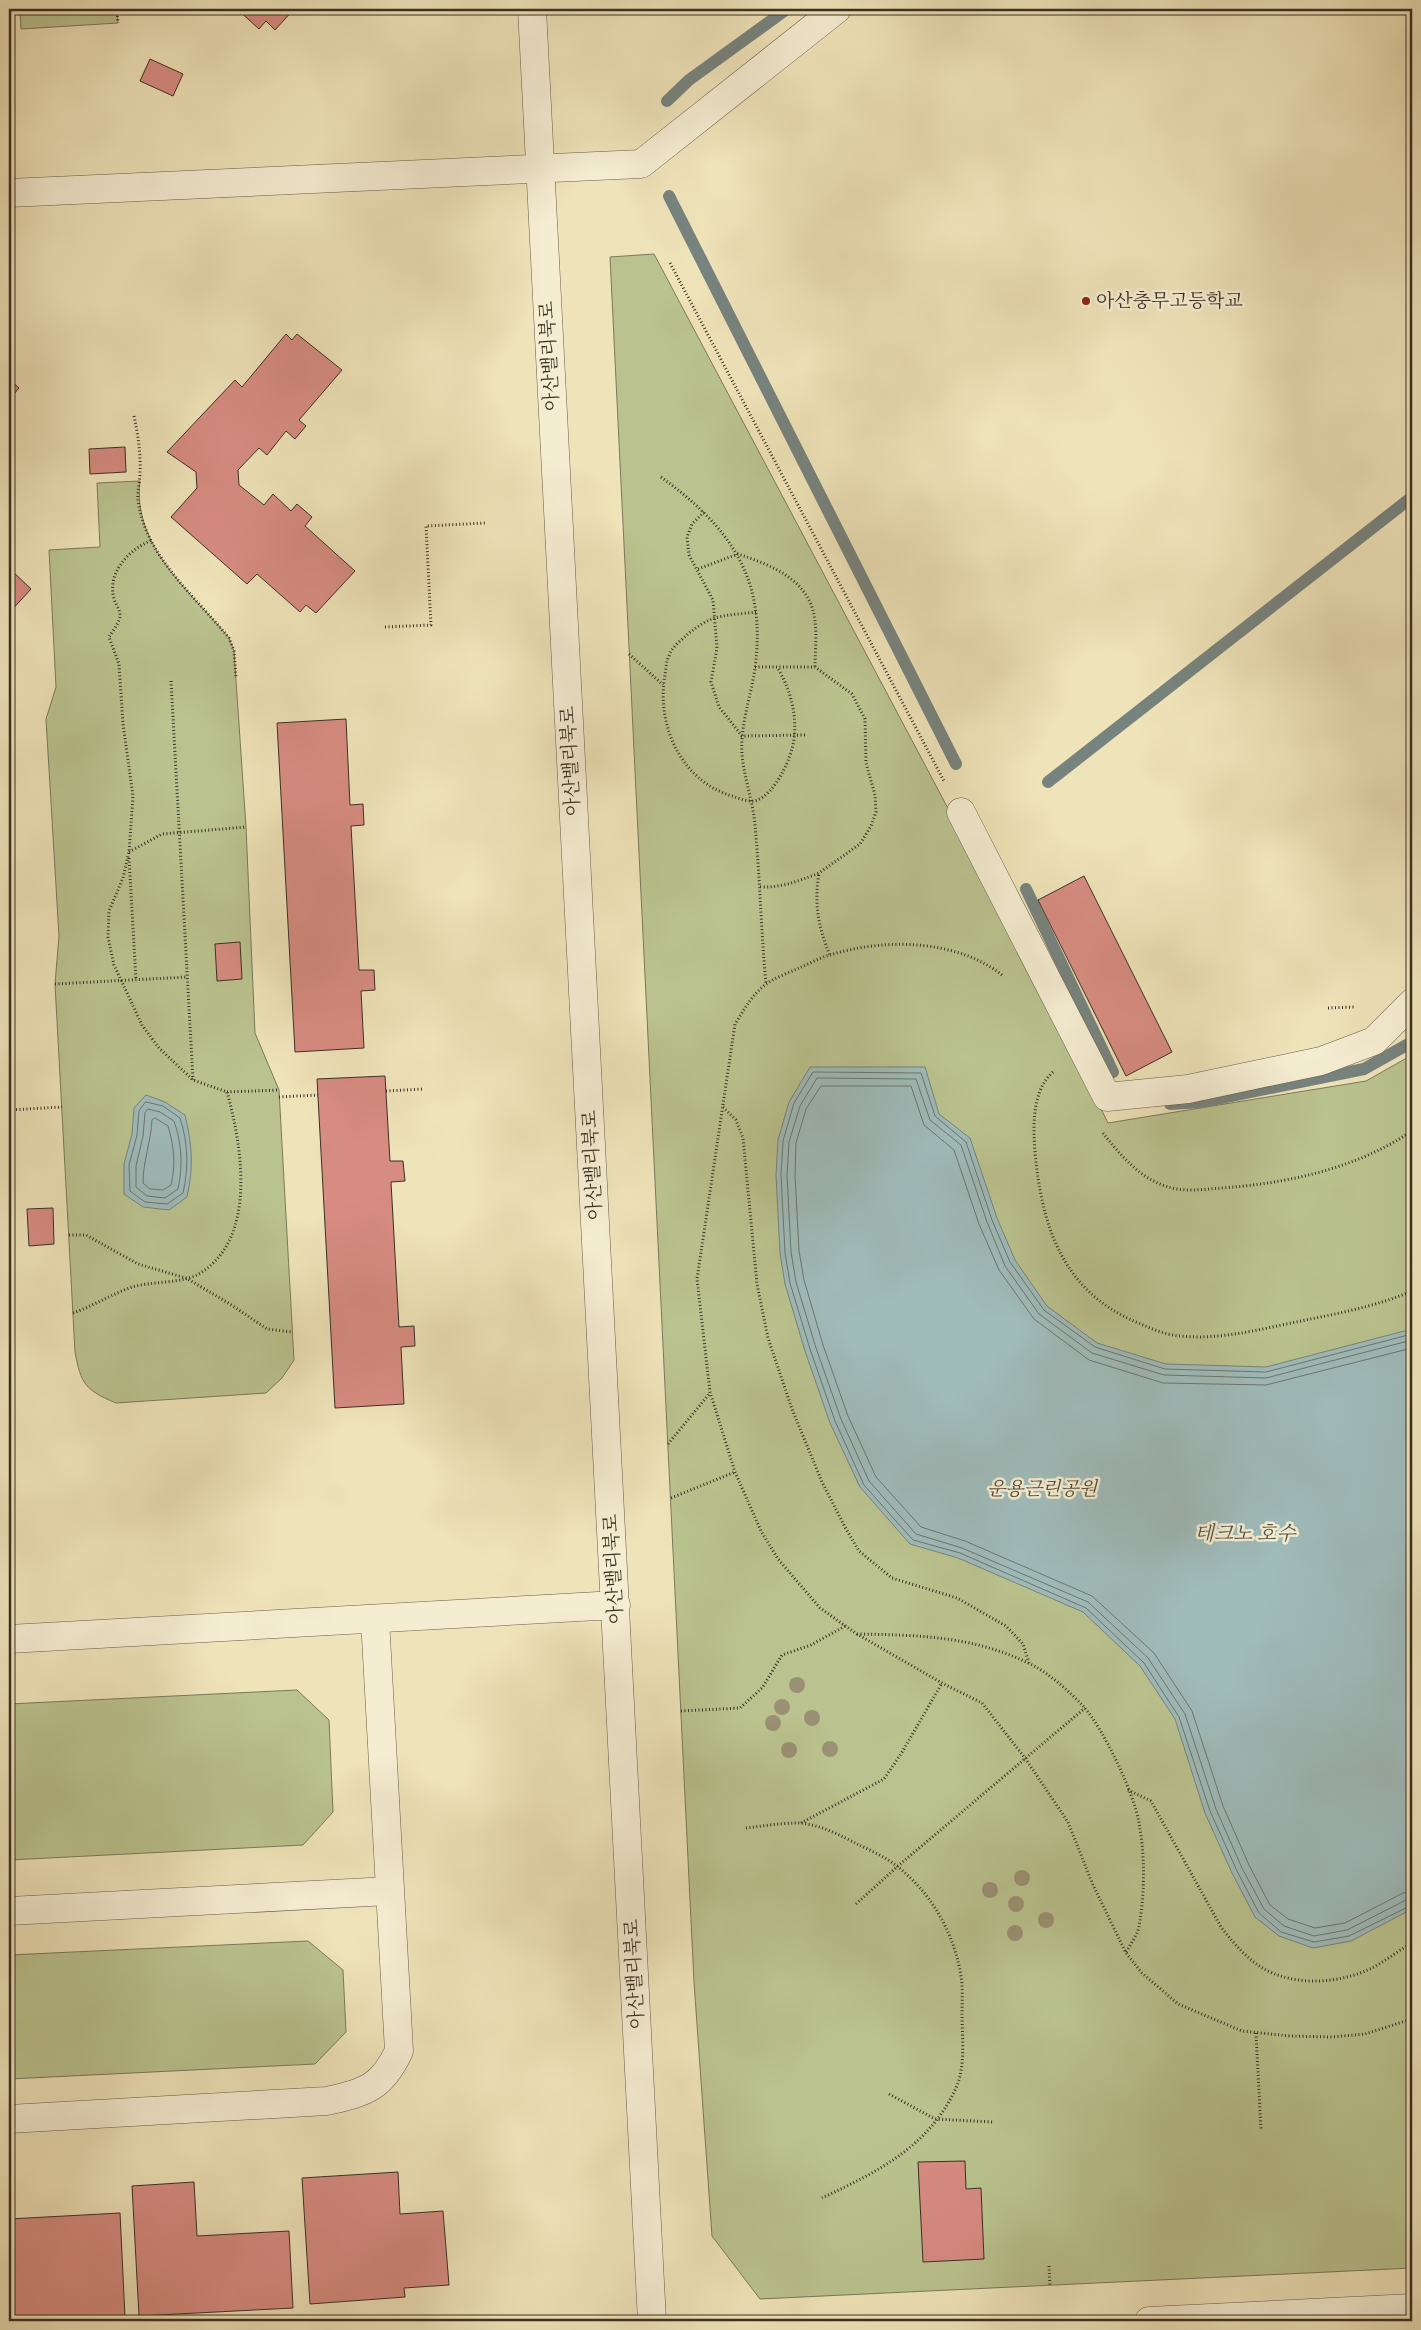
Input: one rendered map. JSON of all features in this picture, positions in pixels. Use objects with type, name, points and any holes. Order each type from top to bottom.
[{"type":"street","name":"아산밸리북로","points":[[532,9],[652,2321]]},
{"type":"street","points":[[9,193],[641,164],[837,9]]},
{"type":"street","points":[[961,812],[1107,1097],[1188,1089],[1321,1061],[1374,1041],[1412,1003]]},
{"type":"street","points":[[9,1639],[616,1606]]},
{"type":"street","points":[[9,2119],[327,2101],[364,2093],[389,2072],[399,2051],[374,1619]]},
{"type":"street","points":[[9,1911],[389,1891]]},
{"type":"street","points":[[1149,2321],[1412,2308]]},
{"type":"path","points":[[117,9],[118,23]]},
{"type":"path","points":[[670,263],[961,812]]},
{"type":"path","points":[[134,416],[139,441],[140,474],[138,498],[143,527],[152,540],[160,558],[230,638],[234,651],[236,677]]},
{"type":"path","points":[[661,477],[704,512],[738,554],[751,582],[756,612],[755,668],[742,736],[742,755],[752,802],[766,984]]},
{"type":"path","points":[[704,512],[692,524],[687,537],[689,555],[713,600],[717,648],[711,682],[720,708],[742,736]]},
{"type":"path","points":[[385,627],[431,625],[426,526],[485,523]]},
{"type":"path","points":[[136,980],[129,852],[133,796],[132,777],[123,724],[119,664],[109,637],[120,620],[120,610],[115,601],[113,586],[117,570],[127,555],[139,546],[152,540]]},
{"type":"path","points":[[698,570],[738,554],[781,570],[798,583],[816,619],[815,667]]},
{"type":"path","points":[[756,612],[715,618],[698,626],[677,644],[668,656],[663,685],[668,728],[674,746],[685,763],[705,783],[723,793],[752,802],[764,797],[785,769],[792,752],[794,736],[793,700],[777,668]]},
{"type":"path","points":[[629,654],[663,685]]},
{"type":"path","points":[[755,668],[815,667],[852,694],[865,719],[866,763],[875,795],[876,812],[871,826],[860,844],[819,873],[790,884],[777,887],[760,887]]},
{"type":"path","points":[[171,681],[192,1080]]},
{"type":"path","points":[[742,736],[807,735]]},
{"type":"path","points":[[246,827],[162,834],[129,852],[123,878],[109,911],[108,937],[114,965],[142,1025],[159,1048],[192,1080],[228,1092],[279,1090]]},
{"type":"path","points":[[819,873],[815,897],[819,931],[830,955]]},
{"type":"path","points":[[1009,981],[994,969],[969,956],[933,947],[875,946],[830,955],[766,984],[750,1000],[735,1024],[697,1279],[710,1392],[735,1472],[761,1531],[778,1559],[820,1608],[857,1634],[942,1683],[982,1703],[1025,1758],[1068,1822],[1093,1884],[1126,1953],[1142,1973],[1178,2004],[1222,2024],[1256,2032],[1332,2037],[1365,2034],[1412,2019]]},
{"type":"path","points":[[56,984],[187,977]]},
{"type":"path","points":[[1060,1067],[1045,1079],[1036,1104],[1034,1143],[1044,1210],[1055,1242],[1070,1271],[1091,1296],[1120,1315],[1178,1336],[1221,1336],[1353,1310],[1412,1291]]},
{"type":"path","points":[[386,1091],[424,1089]]},
{"type":"path","points":[[73,1313],[131,1288],[186,1278],[201,1273],[218,1258],[236,1224],[240,1199],[241,1158],[236,1123],[228,1092]]},
{"type":"path","points":[[279,1098],[318,1095]]},
{"type":"path","points":[[9,1110],[62,1107]]},
{"type":"path","points":[[723,1107],[736,1120],[743,1138],[757,1284],[768,1338],[792,1409],[814,1464],[846,1530],[859,1551],[892,1578],[957,1598],[1006,1626],[1023,1644],[1029,1663]]},
{"type":"path","points":[[1098,1126],[1120,1155],[1144,1176],[1172,1188],[1199,1190],[1274,1184],[1322,1172],[1362,1157],[1412,1131]]},
{"type":"path","points":[[69,1235],[86,1235],[138,1264],[186,1278],[267,1329],[292,1332]]},
{"type":"path","points":[[668,1444],[710,1392]]},
{"type":"path","points":[[671,1498],[735,1472]]},
{"type":"path","points":[[681,1712],[740,1708],[762,1688],[782,1654],[811,1645],[846,1625]]},
{"type":"path","points":[[857,1634],[949,1638],[987,1646],[1029,1663],[1062,1687],[1085,1708],[1106,1741],[1128,1790],[1139,1823],[1143,1892],[1139,1928],[1126,1953]]},
{"type":"path","points":[[800,1823],[884,1779],[902,1754],[942,1683]]},
{"type":"path","points":[[856,1904],[898,1866],[1085,1708]]},
{"type":"path","points":[[1128,1790],[1151,1801],[1221,1927],[1236,1946],[1256,1964],[1276,1975],[1299,1980],[1346,1978],[1370,1969],[1412,1943]]},
{"type":"path","points":[[746,1828],[800,1823],[829,1831],[851,1840],[898,1866],[922,1889],[942,1919],[955,1947],[961,1977],[962,2067],[956,2088],[923,2136],[885,2166],[822,2198]]},
{"type":"path","points":[[1256,2032],[1261,2130]]},
{"type":"path","points":[[889,2094],[935,2120],[993,2122]]},
{"type":"path","points":[[1048,2266],[1050,2287]]},
{"type":"green space","points":[[20,9],[117,9],[118,23],[21,29]]},
{"type":"green space","name":"운용근린공원","points":[[654,254],[1030,963],[1108,1123],[1366,1081],[1412,1055],[1412,2268],[760,2299],[712,2236],[694,1982],[610,257]]},
{"type":"green space","points":[[140,481],[140,505],[145,526],[155,547],[167,567],[229,638],[234,651],[246,827],[255,1033],[279,1090],[294,1360],[282,1378],[266,1393],[116,1403],[97,1394],[86,1385],[82,1379],[75,1352],[55,984],[59,936],[46,719],[56,687],[49,550],[100,547],[97,483]]},
{"type":"green space","points":[[297,1690],[329,1720],[333,1812],[303,1845],[9,1860],[9,1704]]},
{"type":"green space","points":[[308,1941],[343,1970],[346,2032],[315,2064],[9,2079],[9,1955]]},
{"type":"water","name":"테크노 호수","points":[[810,1067],[925,1067],[939,1114],[970,1138],[997,1218],[1015,1260],[1047,1306],[1097,1343],[1166,1364],[1266,1367],[1412,1329],[1412,1909],[1351,1941],[1313,1948],[1279,1936],[1255,1917],[1232,1873],[1205,1813],[1175,1719],[1140,1666],[1083,1612],[958,1558],[910,1544],[860,1487],[830,1423],[805,1351],[785,1284],[780,1253],[776,1175],[778,1140],[789,1102]]},
{"type":"water","points":[[146,1095],[165,1102],[185,1115],[191,1146],[189,1186],[187,1197],[169,1210],[143,1207],[124,1194],[124,1164],[132,1134],[134,1108]]},
{"type":"building","points":[[237,9],[294,9],[275,30],[266,21],[259,29]]},
{"type":"building","points":[[150,59],[183,74],[173,96],[140,81]]},
{"type":"building","points":[[286,334],[292,340],[297,334],[342,370],[299,420],[306,426],[295,439],[286,431],[267,455],[259,448],[238,470],[239,485],[264,505],[273,494],[291,511],[297,504],[312,517],[305,526],[355,571],[316,613],[306,605],[300,612],[257,574],[247,584],[171,517],[197,488],[196,472],[167,452],[235,380],[242,387]]},
{"type":"building","points":[[9,379],[19,388],[9,400]]},
{"type":"building","points":[[125,447],[126,472],[90,474],[89,449]]},
{"type":"building","points":[[9,568],[31,589],[9,613]]},
{"type":"building","points":[[346,719],[350,805],[363,804],[364,825],[351,826],[359,970],[374,970],[375,990],[361,991],[364,1048],[295,1052],[277,723]]},
{"type":"building","points":[[1084,876],[1172,1052],[1126,1076],[1038,900]]},
{"type":"building","points":[[240,942],[242,979],[217,981],[215,944]]},
{"type":"building","points":[[9,988],[12,988],[13,1008],[9,1008]]},
{"type":"building","points":[[385,1076],[390,1161],[403,1161],[405,1181],[391,1182],[399,1327],[414,1326],[415,1346],[401,1347],[404,1404],[335,1408],[317,1079]]},
{"type":"building","points":[[53,1208],[54,1244],[29,1246],[27,1209]]},
{"type":"building","points":[[9,1348],[12,1348],[13,1368],[9,1369]]},
{"type":"building","points":[[965,2161],[966,2189],[981,2188],[984,2259],[923,2262],[918,2162]]},
{"type":"building","points":[[398,2172],[400,2214],[443,2211],[449,2285],[404,2288],[405,2297],[310,2304],[302,2178]]},
{"type":"building","points":[[194,2182],[197,2236],[289,2231],[293,2308],[139,2316],[132,2186]]},
{"type":"building","points":[[120,2213],[125,2317],[9,2321],[9,2219]]},
{"type":"waterway","points":[[667,101],[689,80],[787,9]]},
{"type":"waterway","points":[[669,196],[956,764]]},
{"type":"waterway","points":[[1048,782],[1412,497]]},
{"type":"waterway","points":[[1026,889],[1113,1072]]},
{"type":"waterway","points":[[1170,1104],[1201,1102],[1364,1069],[1412,1042]]},
{"type":"place","name":"아산충무고등학교","points":[[1086,301]]}]
